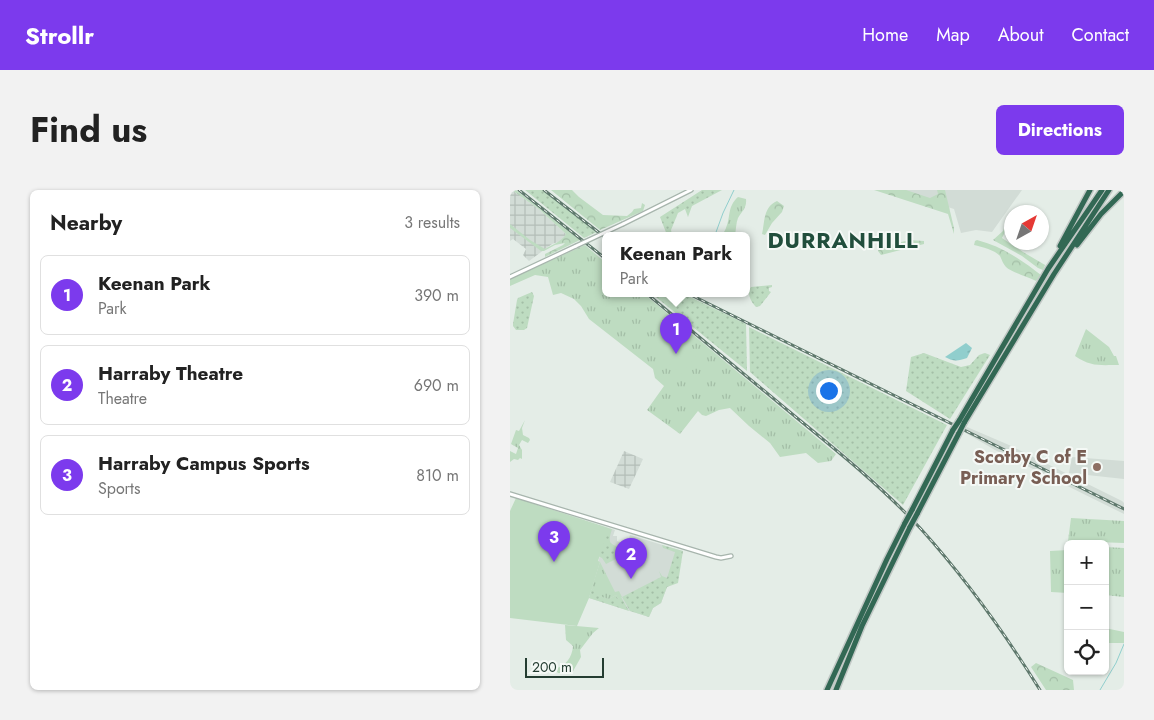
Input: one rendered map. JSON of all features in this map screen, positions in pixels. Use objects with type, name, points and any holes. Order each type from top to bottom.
[{"type":"highway","points":[[836,690],[862,626],[961,422],[1048,269],[1090,190]]},
{"type":"highway","points":[[1048,269],[1102,190]]},
{"type":"highway","points":[[961,422],[1109,190]]},
{"type":"highway","points":[[1054,274],[1101,214],[1124,190]]},
{"type":"highway","points":[[827,690],[887,558],[956,432]]},
{"type":"street","points":[[606,232],[691,190]]},
{"type":"street","points":[[510,277],[602,234]]},
{"type":"street","points":[[510,494],[716,557],[731,556]]},
{"type":"shaded area","points":[[510,190],[540,210],[566,234],[561,241],[552,244],[529,261],[523,255],[526,249],[513,239],[510,241]]},
{"type":"shaded area","points":[[895,190],[1022,190],[1011,205],[1004,205],[1004,215],[992,232],[976,230],[961,233],[954,209]]},
{"type":"shaded area","points":[[967,427],[1009,445],[1122,501],[1124,503],[1124,514],[995,450],[964,432]]},
{"type":"shaded area","points":[[624,451],[643,459],[629,489],[610,482]]},
{"type":"shaded area","name":"Scotby C of E Primary School","points":[[1072,457],[1124,461],[1124,479],[1069,473]]},
{"type":"shaded area","points":[[609,528],[615,530],[613,536],[617,536],[617,541],[625,544],[628,542],[630,535],[682,551],[674,583],[667,587],[661,603],[653,608],[649,617],[589,598]]},
{"type":"green space","points":[[512,190],[516,190],[580,240],[545,257],[545,254],[565,243],[541,251],[510,228],[510,224],[545,249],[559,241],[566,234],[540,210]]},
{"type":"green space","points":[[525,190],[543,190],[597,232],[584,238]]},
{"type":"green space","points":[[551,190],[572,190],[603,215],[627,216],[634,209],[641,208],[642,203],[645,205],[643,211],[600,230]]},
{"type":"green space","points":[[702,190],[722,190],[692,206],[688,217],[685,209],[678,213],[671,232],[666,232],[660,217]]},
{"type":"green space","points":[[874,190],[906,190],[930,198],[938,194],[937,190],[945,190],[954,234],[948,214]]},
{"type":"green space","points":[[738,197],[746,199],[745,207],[738,218],[735,232],[724,232],[728,224],[732,204]]},
{"type":"green space","points":[[777,201],[784,206],[782,212],[772,223],[765,235],[762,234],[767,211]]},
{"type":"green space","points":[[1004,228],[1002,238],[1004,239],[1004,246],[993,240]]},
{"type":"green space","points":[[909,240],[924,241],[924,244],[881,255],[878,251],[879,248]]},
{"type":"green space","points":[[977,240],[1011,254],[1041,275],[1036,281],[1008,269],[998,254],[974,245]]},
{"type":"green space","points":[[585,245],[602,260],[602,297],[648,297],[836,454],[831,461],[818,463],[806,453],[780,457],[770,443],[730,408],[719,410],[706,416],[698,411],[680,434],[647,410],[664,386],[655,378],[653,369],[589,319],[574,299],[561,293],[553,295],[548,277],[535,275],[510,286],[510,279]]},
{"type":"green space","points":[[1011,250],[1020,250],[1045,265],[1043,270],[1038,268]]},
{"type":"green space","points":[[772,285],[769,288],[771,292],[760,306],[756,307],[750,297],[751,287]]},
{"type":"green space","points":[[532,292],[534,296],[527,328],[516,330],[513,324],[517,300]]},
{"type":"green space","points":[[656,297],[668,297],[672,299],[690,297],[746,324],[747,371]]},
{"type":"green space","points":[[749,327],[947,425],[903,505],[750,372]]},
{"type":"green space","points":[[1086,329],[1109,347],[1114,356],[1116,356],[1119,365],[1091,364],[1075,356]]},
{"type":"green space","points":[[666,331],[696,356],[681,374],[651,349]]},
{"type":"green space","points":[[924,353],[961,367],[970,365],[979,355],[985,353],[990,355],[950,419],[906,391],[911,357]]},
{"type":"green space","points":[[525,420],[522,428],[523,435],[530,440],[528,443],[522,440],[519,445],[522,450],[522,459],[514,459],[510,462],[510,451],[516,454],[518,448],[511,444],[516,430],[519,431]]},
{"type":"green space","points":[[516,498],[609,528],[598,561],[600,562],[589,598],[577,626],[510,618],[510,511]]},
{"type":"green space","points":[[1071,518],[1124,521],[1124,543],[1109,542],[1109,540],[1068,540]]},
{"type":"green space","points":[[606,528],[612,529],[611,543],[624,549],[626,554],[606,564],[598,556]]},
{"type":"green space","points":[[662,545],[683,551],[678,583],[667,587],[661,603],[653,608],[649,617],[630,611],[622,597],[661,577],[659,571],[662,576],[667,578],[675,552],[663,548]]},
{"type":"green space","points":[[1109,547],[1124,548],[1124,597],[1109,595]]},
{"type":"green space","points":[[1064,550],[1064,593],[1051,592],[1050,551]]},
{"type":"green space","points":[[600,562],[615,592],[619,591],[622,597],[618,599],[616,595],[609,599],[596,595],[592,587]]},
{"type":"green space","points":[[592,587],[597,595],[609,599],[616,595],[618,599],[621,597],[629,611],[589,598]]},
{"type":"green space","points":[[565,625],[599,628],[580,650],[581,657],[572,673],[558,673],[555,669],[568,660],[573,646],[566,640]]},
{"type":"green space","points":[[1109,629],[1124,632],[1124,643],[1109,643]]},
{"type":"green space","points":[[1036,663],[1073,680],[1074,690],[1046,690],[1031,667]]},
{"type":"water","points":[[966,343],[972,348],[967,358],[951,360],[945,357]]},
{"type":"waterway","points":[[716,232],[734,190]]},
{"type":"waterway","points":[[1100,690],[1116,663],[1124,644]]},
{"type":"railway","points":[[519,190],[602,256]]},
{"type":"railway","points":[[544,190],[602,235]]},
{"type":"railway","points":[[651,297],[845,458],[907,514],[938,548],[969,587],[999,627],[1040,690]]},
{"type":"railway","points":[[695,297],[1124,509]]},
{"type":"place","name":"Keenan Park","points":[[676,354]]},
{"type":"place","name":"Scotby C of E Primary School","points":[[1097,467]]},
{"type":"place","name":"Harraby Campus Sports","points":[[554,562]]},
{"type":"place","name":"Harraby Theatre","points":[[631,579]]},
{"type":"district","name":"DURRANHILL","points":[[843,240]]}]
